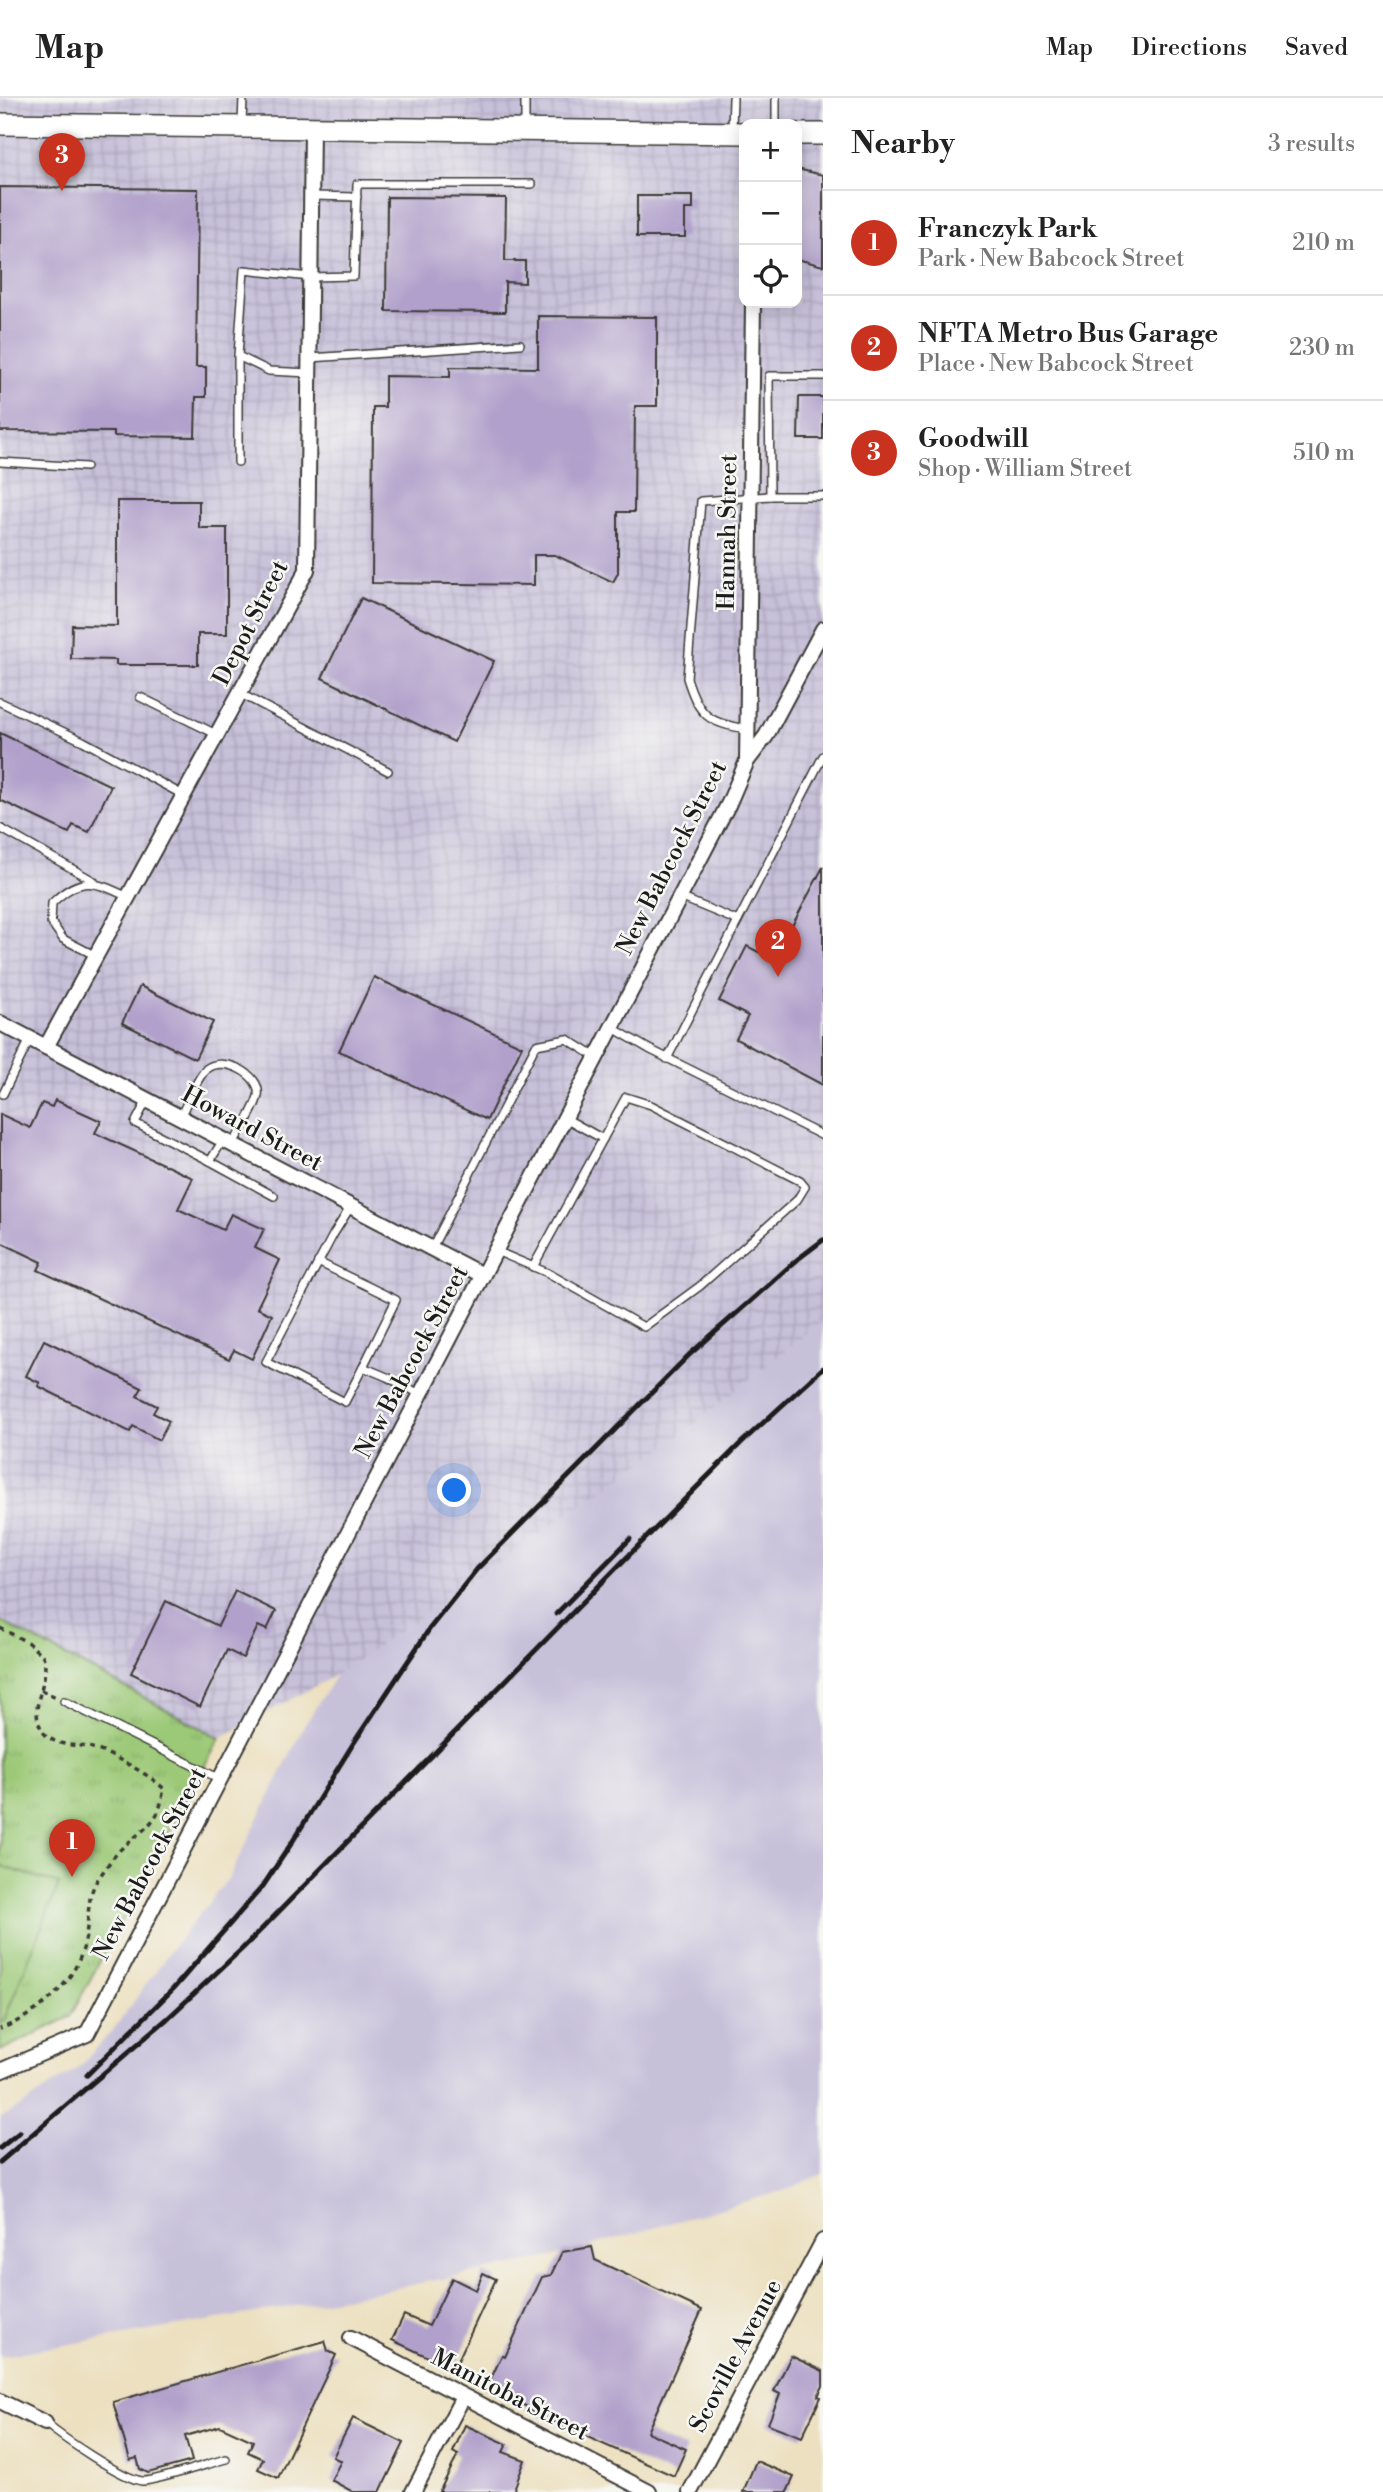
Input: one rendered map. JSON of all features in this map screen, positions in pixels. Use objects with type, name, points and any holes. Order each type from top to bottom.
[{"type":"main road","points":[[0,124],[738,133]]},
{"type":"main road","points":[[802,134],[823,134]]},
{"type":"street","name":"Depot Street","points":[[46,1047],[186,796],[307,570],[312,128]]},
{"type":"street","name":"Hannah Street","points":[[747,761],[753,308]]},
{"type":"street","name":"New Babcock Street","points":[[0,2071],[87,2034],[729,803],[747,761],[766,736],[821,638]]},
{"type":"street","name":"Howard Street","points":[[0,1023],[482,1275]]},
{"type":"street","name":"Scoville Avenue","points":[[690,2492],[823,2241]]},
{"type":"street","name":"Manitoba Street","points":[[351,2337],[463,2398],[649,2492]]},
{"type":"street","points":[[413,2492],[463,2398]]},
{"type":"street","points":[[0,2401],[45,2423]]},
{"type":"lane","points":[[242,127],[243,98]]},
{"type":"lane","points":[[525,98],[525,130]]},
{"type":"lane","points":[[733,98],[738,133]]},
{"type":"lane","points":[[776,98],[776,119]]},
{"type":"lane","points":[[238,462],[238,356],[244,270],[310,277],[354,275],[357,184],[532,184]]},
{"type":"lane","points":[[311,196],[357,197]]},
{"type":"lane","points":[[238,356],[270,371],[520,344]]},
{"type":"lane","points":[[754,375],[823,376]]},
{"type":"lane","points":[[769,376],[770,496]]},
{"type":"lane","points":[[0,462],[86,467]]},
{"type":"lane","points":[[747,729],[732,727],[709,718],[695,702],[687,678],[701,501],[770,496],[823,496]]},
{"type":"lane","points":[[241,694],[388,771]]},
{"type":"lane","points":[[140,697],[218,736]]},
{"type":"lane","points":[[0,702],[83,741],[186,796]]},
{"type":"lane","points":[[667,1059],[823,756]]},
{"type":"lane","points":[[0,828],[129,898]]},
{"type":"lane","points":[[97,957],[63,939],[51,922],[52,903],[66,889],[87,881],[101,884]]},
{"type":"lane","points":[[680,897],[738,921]]},
{"type":"lane","points":[[612,1027],[667,1059],[823,1136]]},
{"type":"lane","points":[[3,1094],[31,1039]]},
{"type":"lane","points":[[432,1249],[536,1045],[566,1039],[596,1057]]},
{"type":"lane","points":[[180,1117],[205,1071],[215,1063],[227,1064],[251,1077],[258,1087],[257,1098],[228,1142],[211,1161]]},
{"type":"lane","points":[[495,1251],[534,1267],[644,1327],[710,1278],[797,1200],[805,1187],[800,1181],[652,1105],[626,1097],[534,1267]]},
{"type":"lane","points":[[147,1100],[135,1123],[274,1196]]},
{"type":"lane","points":[[565,1118],[603,1139]]},
{"type":"lane","points":[[318,1262],[396,1300],[345,1402],[266,1362],[318,1262],[351,1206]]},
{"type":"lane","points":[[363,1367],[421,1394]]},
{"type":"lane","points":[[64,1700],[220,1779]]},
{"type":"lane","points":[[45,2423],[57,2434],[127,2476],[144,2482],[226,2459]]},
{"type":"path","points":[[0,1628],[27,1642],[43,1656],[46,1672],[37,1706],[39,1725],[46,1737],[59,1743],[93,1748],[156,1780],[164,1789],[158,1813],[118,1852],[94,1886],[88,1907],[85,1947],[73,1973],[50,1999],[0,2029]]},
{"type":"shaded area","points":[[0,98],[823,98],[823,1320],[670,1444],[336,1675],[220,1738],[0,1621]]},
{"type":"shaded area","points":[[823,1320],[823,2174],[786,2190],[552,2257],[366,2294],[0,2356],[0,2118],[81,2066],[116,2026],[174,1946],[230,1876],[304,1726],[336,1675],[670,1444]]},
{"type":"green space","points":[[0,1621],[220,1738],[70,2017],[0,2051]]},
{"type":"green space","points":[[0,1866],[59,1884],[4,2020],[0,2021]]},
{"type":"building","points":[[802,170],[823,175],[823,266],[802,260]]},
{"type":"building","points":[[0,187],[198,189],[196,367],[206,367],[206,397],[196,397],[195,437],[114,436],[114,432],[0,431]]},
{"type":"building","points":[[637,196],[693,196],[693,209],[685,209],[685,237],[637,237]]},
{"type":"building","points":[[387,197],[506,198],[505,261],[525,261],[525,283],[505,282],[505,312],[386,311]]},
{"type":"building","points":[[538,316],[657,317],[657,406],[635,406],[634,512],[618,512],[618,573],[613,582],[555,555],[534,555],[534,585],[372,583],[373,407],[385,407],[385,376],[450,377],[450,367],[538,368]]},
{"type":"building","points":[[799,397],[823,397],[823,439],[798,439]]},
{"type":"building","points":[[117,501],[199,501],[199,528],[227,528],[227,634],[198,634],[198,665],[116,665],[116,660],[71,659],[72,625],[117,626]]},
{"type":"building","points":[[361,598],[494,661],[454,742],[322,678]]},
{"type":"building","points":[[0,733],[111,786],[89,832],[73,825],[69,833],[0,800]]},
{"type":"building","points":[[823,867],[823,1085],[736,1039],[748,1016],[719,1001],[747,946],[774,960]]},
{"type":"building","points":[[374,977],[522,1046],[487,1120],[339,1051]]},
{"type":"building","points":[[140,986],[213,1022],[195,1059],[122,1023]]},
{"type":"building","points":[[55,1100],[101,1121],[95,1133],[193,1178],[178,1209],[223,1230],[231,1214],[264,1229],[255,1248],[280,1260],[257,1308],[272,1315],[252,1359],[234,1350],[229,1359],[38,1270],[42,1262],[0,1242],[0,1114],[30,1128],[42,1103],[52,1107]]},
{"type":"building","points":[[44,1340],[142,1388],[137,1396],[157,1406],[153,1413],[169,1421],[159,1440],[133,1426],[130,1432],[38,1386],[40,1383],[26,1376]]},
{"type":"building","points":[[235,1591],[276,1611],[267,1630],[258,1626],[243,1658],[227,1650],[200,1707],[131,1673],[166,1601],[218,1626]]},
{"type":"building","points":[[592,2247],[595,2260],[702,2310],[647,2432],[686,2449],[674,2476],[486,2389],[502,2355],[505,2357],[542,2277],[551,2275],[562,2252]]},
{"type":"building","points":[[483,2273],[496,2279],[454,2369],[392,2340],[404,2315],[429,2326],[452,2278],[476,2290]]},
{"type":"building","points":[[325,2341],[328,2351],[336,2355],[278,2478],[258,2469],[263,2459],[248,2452],[253,2441],[220,2426],[185,2436],[192,2461],[148,2473],[140,2469],[137,2458],[130,2460],[113,2402]]},
{"type":"building","points":[[791,2356],[823,2371],[823,2386],[818,2396],[821,2397],[802,2437],[768,2424],[780,2394],[774,2391]]},
{"type":"building","points":[[353,2418],[404,2443],[380,2492],[353,2492],[331,2480],[341,2461],[333,2457]]},
{"type":"building","points":[[465,2425],[507,2444],[503,2452],[525,2460],[513,2492],[439,2492],[458,2455],[453,2452]]},
{"type":"building","points":[[756,2461],[794,2477],[787,2492],[743,2492]]},
{"type":"railway","points":[[87,2075],[173,1989],[263,1886],[430,1628],[477,1569],[689,1355],[823,1240]]},
{"type":"railway","points":[[0,2162],[167,2019],[243,1948],[639,1545],[741,1443],[823,1368]]},
{"type":"railway","points":[[556,1614],[630,1539]]},
{"type":"railway","points":[[0,2148],[20,2132]]},
{"type":"place","name":"Goodwill","points":[[62,191]]},
{"type":"place","name":"NFTA Metro Bus Garage","points":[[778,977]]},
{"type":"place","name":"Franczyk Park","points":[[72,1877]]}]
